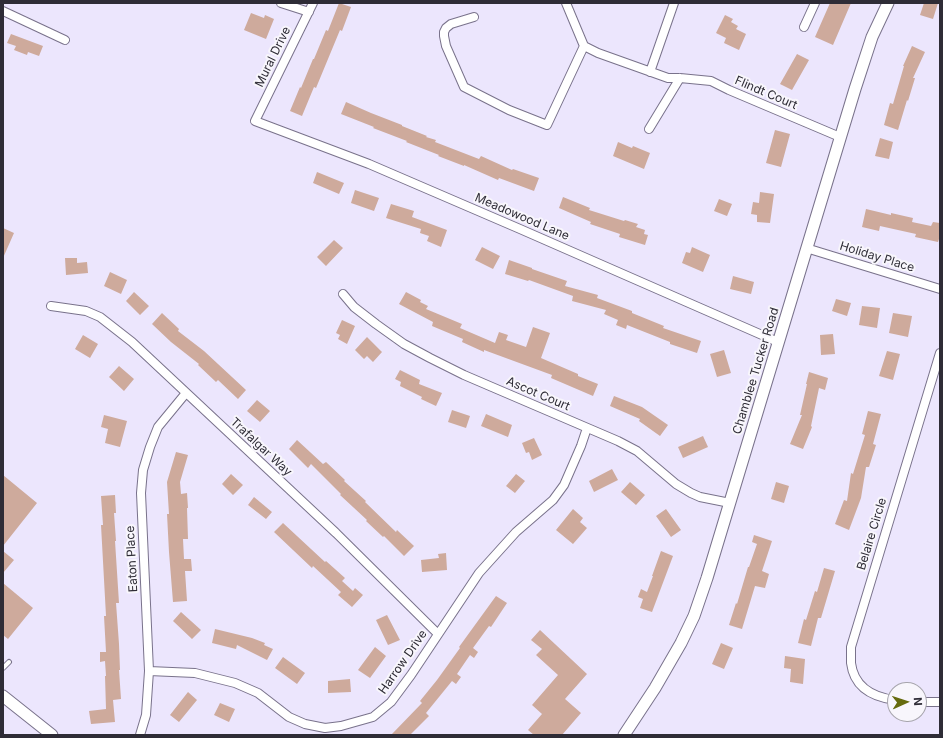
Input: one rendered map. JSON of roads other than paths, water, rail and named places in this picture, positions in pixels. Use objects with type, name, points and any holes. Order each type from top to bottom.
[{"type":"main road","name":"Chamblee Tucker Road","points":[[624,735],[655,688],[681,643],[694,616],[730,503],[854,89],[872,37],[888,3]]},
{"type":"main road","points":[[3,696],[52,735]]},
{"type":"street","points":[[281,3],[309,12]]},
{"type":"street","name":"Mural Drive","points":[[255,121],[313,3]]},
{"type":"street","points":[[474,17],[451,24],[444,32],[446,46],[464,86],[509,110],[547,125],[584,46],[566,3]]},
{"type":"street","points":[[650,72],[674,3]]},
{"type":"street","points":[[804,27],[815,3]]},
{"type":"street","points":[[3,11],[65,40]]},
{"type":"street","name":"Flindt Court","points":[[584,46],[598,53],[668,78],[711,81],[840,137]]},
{"type":"street","points":[[649,129],[680,78]]},
{"type":"street","name":"Meadowood Lane","points":[[255,121],[369,164],[778,342]]},
{"type":"street","name":"Holiday Place","points":[[806,248],[940,289]]},
{"type":"street","name":"Ascot Court","points":[[343,294],[354,307],[404,344],[464,375],[618,440],[637,451],[676,484],[691,493],[700,497],[730,503]]},
{"type":"street","name":"Trafalgar Way","points":[[51,306],[86,311],[100,318],[132,342],[336,533],[438,634]]},
{"type":"street","name":"Belaire Circle","points":[[887,698],[874,695],[864,689],[856,679],[851,664],[851,647],[940,353]]},
{"type":"street","name":"Eaton Place","points":[[140,735],[146,715],[149,671],[141,493],[143,470],[158,427],[186,393]]},
{"type":"street","name":"Harrow Drive","points":[[149,671],[195,673],[236,683],[258,693],[289,717],[305,724],[325,728],[341,726],[373,717],[391,702],[411,675],[479,573],[516,532],[553,500],[564,485],[587,428]]},
{"type":"street","points":[[927,702],[940,702]]},
{"type":"lane","points":[[3,668],[9,662]]}]
